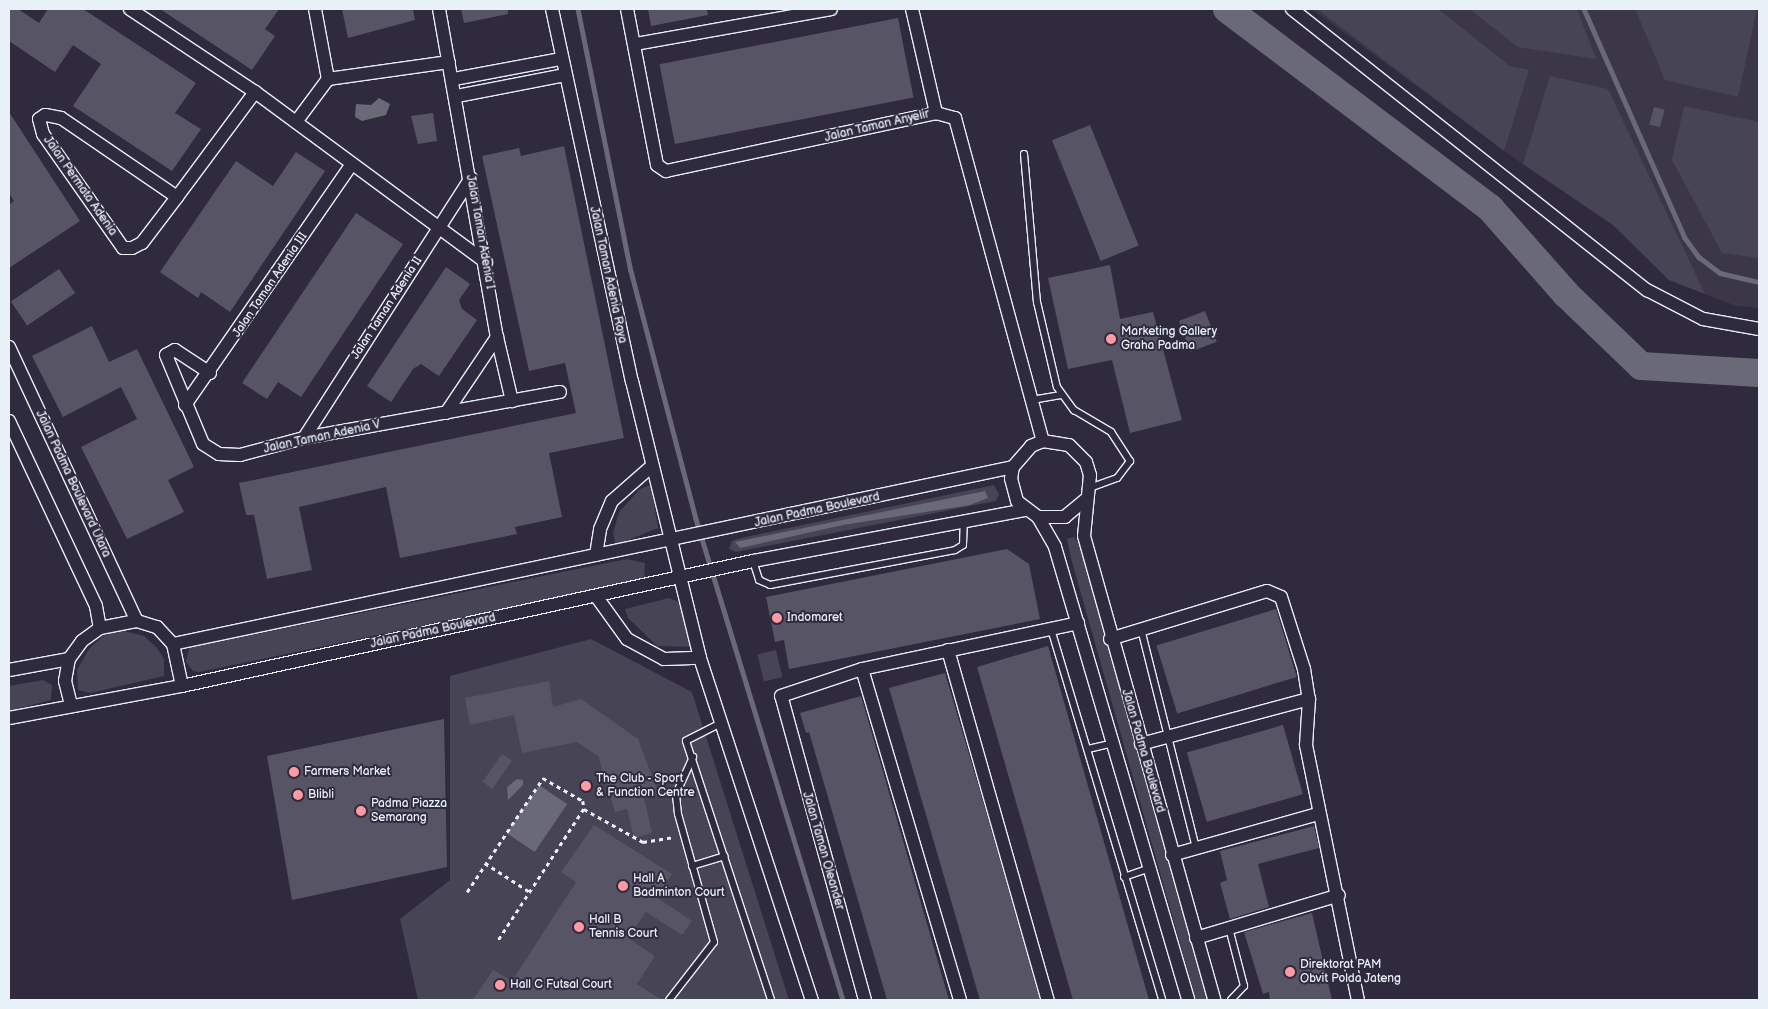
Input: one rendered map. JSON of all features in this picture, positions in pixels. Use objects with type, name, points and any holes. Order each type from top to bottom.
[{"type":"street","points":[[130,9],[255,92],[486,262]]},
{"type":"street","points":[[315,9],[328,79]]},
{"type":"street","name":"Jalan Taman Adenia I","points":[[439,9],[454,79],[497,337],[512,401]]},
{"type":"street","name":"Jalan Taman Adenia Raya","points":[[552,9],[561,59],[652,466],[675,538],[700,658],[719,724],[812,1000]]},
{"type":"street","name":"Jalan Taman Anyelir","points":[[627,9],[658,165],[666,172],[936,113],[949,114],[960,125],[1044,441]]},
{"type":"street","points":[[635,44],[831,9]]},
{"type":"street","points":[[912,9],[936,113]]},
{"type":"street","points":[[1292,9],[1647,290],[1703,319],[1759,329]]},
{"type":"street","points":[[454,79],[561,59]]},
{"type":"street","points":[[296,122],[328,79],[449,62]]},
{"type":"street","points":[[457,96],[565,75]]},
{"type":"street","name":"Jalan Permata Adenia","points":[[178,197],[61,118],[45,115],[39,119],[44,134],[123,248],[142,243],[178,197],[255,92]]},
{"type":"street","name":"Jalan Taman Adenia III","points":[[185,405],[210,373],[352,164]]},
{"type":"street","name":"Jalan Taman Adenia II","points":[[304,438],[471,178]]},
{"type":"street","points":[[446,413],[497,337]]},
{"type":"street","name":"Jalan Padma Boulevard Utara","points":[[9,347],[137,621]]},
{"type":"street","name":"Jalan Taman Adenia V","points":[[210,373],[175,350],[166,356],[203,444],[219,454],[240,455],[304,438],[560,392]]},
{"type":"street","points":[[9,421],[96,606],[100,628]]},
{"type":"street","points":[[1038,518],[1065,517],[1087,494],[1090,475],[1079,452],[1056,441],[1044,441],[1020,455],[1014,467],[1012,490],[1025,510],[1038,518],[1055,547],[1188,1000]]},
{"type":"street","points":[[596,555],[600,529],[612,501],[652,466]]},
{"type":"street","name":"Jalan Padma Boulevard","points":[[675,538],[1014,467]]},
{"type":"street","name":"Jalan Padma Boulevard","points":[[1087,494],[1084,536],[1110,639],[1214,1000]]},
{"type":"street","points":[[750,562],[1025,510]]},
{"type":"street","points":[[173,644],[675,538]]},
{"type":"street","name":"Jalan Padma Boulevard","points":[[71,705],[182,686],[750,562]]},
{"type":"street","points":[[1110,639],[1274,590],[1281,597],[1304,670],[1309,698],[1306,745],[1318,814],[1339,895],[1358,1000]]},
{"type":"street","points":[[596,596],[627,639],[664,659],[700,658]]},
{"type":"street","points":[[9,718],[71,705],[65,681],[69,659],[82,641],[100,628],[137,621],[157,626],[173,644],[182,686]]},
{"type":"street","points":[[960,1000],[862,669],[1078,623]]},
{"type":"street","points":[[948,650],[1048,1000]]},
{"type":"street","points":[[9,670],[69,659]]},
{"type":"street","name":"Jalan Taman Oleander","points":[[862,669],[786,691],[779,701],[865,1000]]},
{"type":"street","points":[[1141,744],[1309,698]]},
{"type":"street","points":[[1172,855],[1318,814]]},
{"type":"street","points":[[1196,938],[1339,895]]},
{"type":"lane","points":[[1024,154],[1038,302],[1060,395],[1074,410],[1111,432],[1129,458],[1126,472],[1087,494]]},
{"type":"lane","points":[[1032,400],[1060,395]]},
{"type":"lane","points":[[750,562],[760,580],[770,584],[945,552],[963,544],[964,521]]},
{"type":"lane","points":[[1051,629],[1162,1000]]},
{"type":"lane","points":[[1141,629],[1196,848]]},
{"type":"lane","points":[[719,724],[686,741],[771,1000]]},
{"type":"lane","points":[[1088,749],[1113,742]]},
{"type":"lane","points":[[669,1000],[714,942],[684,835],[676,794],[693,758]]},
{"type":"lane","points":[[692,866],[725,856]]},
{"type":"lane","points":[[1124,877],[1150,868]]},
{"type":"lane","points":[[1229,928],[1244,986],[1231,1000]]},
{"type":"path","points":[[467,892],[543,778],[583,801],[584,809],[498,942]]},
{"type":"path","points":[[584,809],[643,842],[684,835]]},
{"type":"path","points":[[485,863],[530,892]]},
{"type":"shaded area","points":[[1312,9],[1759,9],[1759,308],[1736,306],[1669,280],[1613,225],[1514,158]]},
{"type":"shaded area","points":[[1317,9],[1438,9],[1510,66],[1529,70],[1504,151]]},
{"type":"shaded area","points":[[1469,9],[1577,9],[1596,59],[1518,47]]},
{"type":"shaded area","points":[[1635,9],[1757,9],[1738,97],[1665,80]]},
{"type":"shaded area","points":[[1550,76],[1608,89],[1705,294],[1669,280],[1613,225],[1523,164]]},
{"type":"shaded area","points":[[1684,106],[1759,122],[1759,258],[1722,253],[1672,160]]},
{"type":"shaded area","points":[[651,485],[658,528],[616,545],[613,533],[619,512],[640,489]]},
{"type":"shaded area","points":[[994,485],[999,494],[996,501],[736,552],[729,549],[732,541],[741,538]]},
{"type":"shaded area","points":[[1074,537],[1080,545],[1208,1000],[1196,1000],[1072,562],[1067,539]]},
{"type":"shaded area","points":[[627,559],[645,563],[644,580],[199,672],[193,671],[186,662],[189,648]]},
{"type":"shaded area","points":[[669,598],[684,604],[696,647],[657,646],[628,618],[625,609]]},
{"type":"shaded area","points":[[120,630],[144,636],[157,648],[164,659],[164,676],[90,693],[78,690],[77,670],[89,649],[103,636]]},
{"type":"shaded area","name":"The Club - Sport & Function Centre","points":[[591,639],[692,692],[789,1000],[418,1000],[400,919],[450,880],[450,676]]},
{"type":"shaded area","points":[[776,650],[782,677],[764,682],[757,654]]},
{"type":"shaded area","points":[[43,680],[52,685],[51,700],[9,711],[9,686]]},
{"type":"water","points":[[379,98],[390,104],[386,115],[362,121],[355,117],[356,104],[371,105]]},
{"type":"water","points":[[985,491],[988,498],[970,505],[843,525],[740,548],[735,542]]},
{"type":"water","points":[[517,779],[523,780],[523,785],[508,800],[507,787]]},
{"type":"water","points":[[539,785],[567,804],[535,852],[507,833]]},
{"type":"building","points":[[9,9],[18,9],[39,23],[48,9],[83,9],[196,83],[175,113],[201,129],[172,171],[73,106],[101,64],[73,45],[55,72],[9,41]]},
{"type":"building","points":[[160,9],[279,9],[265,29],[275,36],[252,70]]},
{"type":"building","points":[[342,9],[413,9],[415,20],[348,38]]},
{"type":"building","points":[[461,9],[508,9],[508,14],[464,23]]},
{"type":"building","points":[[648,9],[707,9],[708,15],[651,26]]},
{"type":"building","points":[[898,18],[913,98],[675,144],[659,64]]},
{"type":"building","points":[[1654,107],[1665,110],[1660,127],[1649,124]]},
{"type":"building","points":[[9,112],[80,221],[9,268],[9,205],[14,201],[9,193]]},
{"type":"building","points":[[433,113],[437,141],[418,144],[411,116]]},
{"type":"building","points":[[1090,125],[1139,246],[1101,261],[1052,140]]},
{"type":"building","points":[[564,146],[624,438],[549,453],[562,517],[515,527],[517,534],[400,558],[386,487],[299,507],[312,570],[267,579],[254,515],[246,515],[239,483],[576,413],[565,363],[529,371],[482,156],[519,148],[521,156]]},
{"type":"building","points":[[296,152],[325,171],[230,312],[201,292],[198,298],[160,272],[236,161],[273,186]]},
{"type":"building","points":[[356,213],[403,244],[301,397],[278,382],[267,399],[242,383]]},
{"type":"building","name":"Marketing Gallery Graha Padma","points":[[1110,265],[1120,319],[1153,312],[1182,420],[1130,433],[1112,360],[1068,369],[1048,278]]},
{"type":"building","points":[[446,267],[470,284],[459,300],[462,309],[477,320],[439,376],[421,364],[413,369],[391,402],[367,386]]},
{"type":"building","points":[[59,269],[75,293],[27,325],[11,301]]},
{"type":"building","points":[[1205,311],[1217,342],[1191,352],[1179,321]]},
{"type":"building","points":[[92,326],[109,362],[137,349],[194,467],[168,480],[184,512],[127,539],[81,447],[137,419],[121,387],[63,417],[32,356]]},
{"type":"building","points":[[1007,549],[1029,564],[1040,619],[789,669],[784,640],[775,642],[766,597]]},
{"type":"building","points":[[1276,609],[1297,677],[1177,713],[1156,646]]},
{"type":"building","points":[[1048,646],[1149,1000],[1073,1000],[977,667]]},
{"type":"building","points":[[945,673],[1040,1000],[980,1000],[889,688]]},
{"type":"building","points":[[549,681],[553,707],[581,699],[638,739],[659,795],[644,798],[652,833],[634,838],[627,809],[615,812],[598,756],[577,742],[522,753],[514,715],[470,725],[465,698]]},
{"type":"building","points":[[861,696],[949,1000],[887,1000],[809,732],[806,733],[800,713]]},
{"type":"building","name":"Padma Piazza Semarang","points":[[444,719],[447,867],[292,900],[267,756]]},
{"type":"building","points":[[1283,725],[1303,794],[1207,822],[1187,753]]},
{"type":"building","points":[[502,754],[512,761],[492,789],[482,782]]},
{"type":"building","points":[[594,825],[672,874],[656,897],[692,921],[682,935],[646,912],[628,938],[655,956],[637,984],[662,1000],[473,1000],[493,970],[512,981],[576,882],[561,872]]},
{"type":"building","points":[[1314,826],[1319,848],[1258,864],[1269,907],[1230,919],[1220,883],[1227,880],[1220,851]]},
{"type":"building","points":[[1312,913],[1332,1000],[1270,1000],[1269,992],[1263,994],[1244,932]]},
{"type":"waterway","points":[[578,9],[631,271],[696,519],[843,1000]]},
{"type":"waterway","points":[[1227,9],[1490,208],[1566,294],[1641,366],[1759,373]]},
{"type":"waterway","points":[[1584,9],[1685,238],[1699,257],[1720,273],[1759,282]]},
{"type":"place","name":"Marketing Gallery Graha Padma","points":[[1111,339]]},
{"type":"place","name":"Indomaret","points":[[777,618]]},
{"type":"place","name":"Farmers Market","points":[[294,772]]},
{"type":"place","name":"The Club - Sport & Function Centre","points":[[586,786]]},
{"type":"place","name":"Blibli","points":[[298,795]]},
{"type":"place","name":"Padma Piazza Semarang","points":[[361,811]]},
{"type":"place","name":"Hall A Badminton Court","points":[[623,886]]},
{"type":"place","name":"Hall B Tennis Court","points":[[579,927]]},
{"type":"place","name":"Direktorat PAM Obvit Polda Jateng","points":[[1290,972]]},
{"type":"place","name":"Hall C Futsal Court","points":[[500,985]]}]
